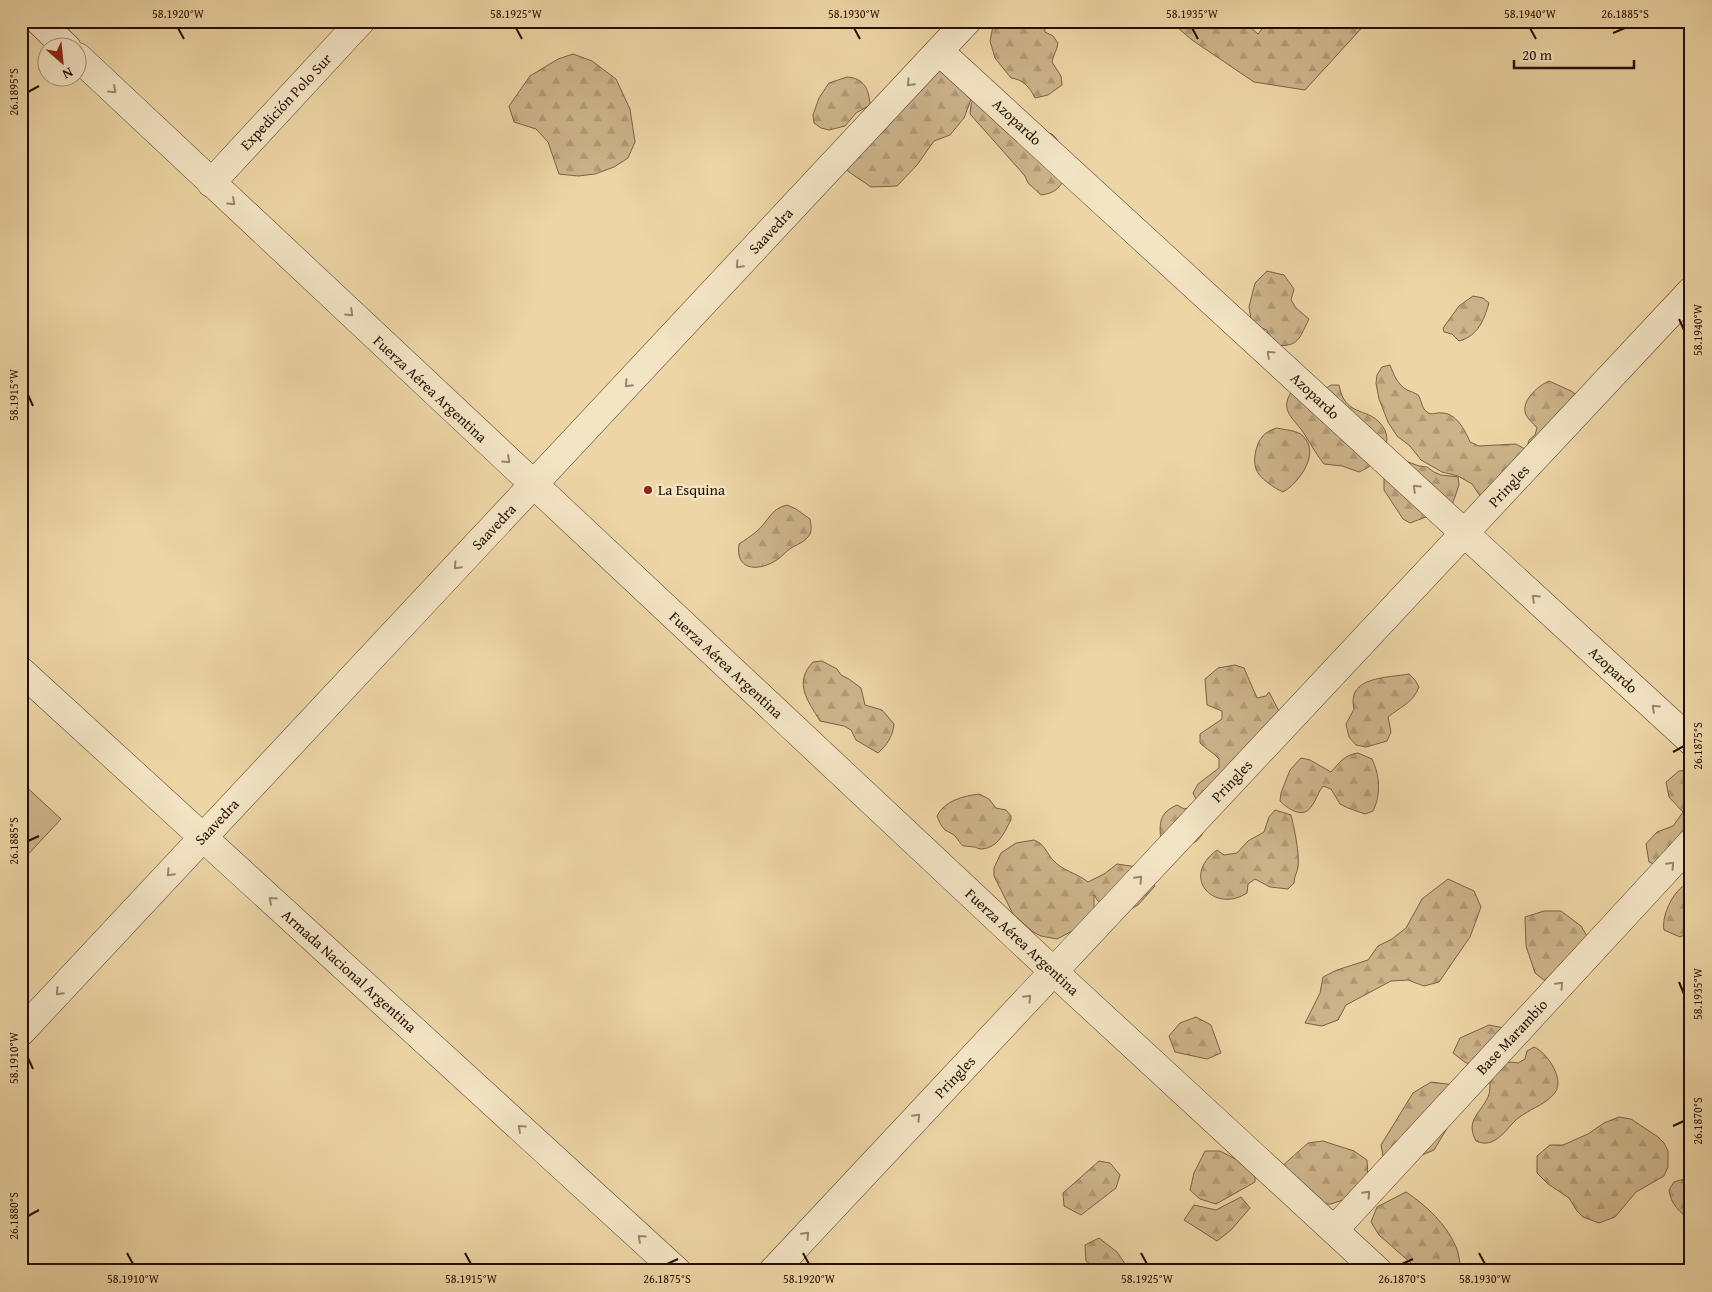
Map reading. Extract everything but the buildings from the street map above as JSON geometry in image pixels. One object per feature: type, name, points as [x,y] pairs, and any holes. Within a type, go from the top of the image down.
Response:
[{"type":"street","points":[[39,21],[57,38]]},
{"type":"street","name":"Expedición Polo Sur","points":[[212,183],[361,21]]},
{"type":"street","name":"Saavedra","points":[[21,1032],[967,21]]},
{"type":"street","name":"Azopardo","points":[[939,51],[1691,741]]},
{"type":"street","name":"Fuerza Aérea Argentina","points":[[88,66],[1053,971],[1378,1271]]},
{"type":"street","name":"Pringles","points":[[773,1271],[1691,292]]},
{"type":"street","name":"Armada Nacional Argentina","points":[[21,671],[677,1271]]},
{"type":"street","name":"Base Marambio","points":[[1334,1230],[1691,843]]},
{"type":"green space","points":[[994,21],[1044,21],[1045,32],[1053,36],[1058,43],[1052,62],[1061,76],[1062,85],[1048,95],[1035,98],[1025,84],[1011,78],[995,58],[990,41]]},
{"type":"green space","points":[[1170,21],[1243,21],[1258,34],[1268,21],[1368,21],[1305,90],[1254,82],[1192,40]]},
{"type":"green space","points":[[573,54],[592,61],[616,79],[630,109],[635,142],[628,158],[614,167],[595,174],[578,176],[559,174],[548,142],[536,129],[514,122],[509,106],[530,76],[558,59]]},
{"type":"green space","points":[[940,67],[972,97],[964,118],[950,135],[934,141],[917,165],[897,186],[871,187],[849,172],[832,156]]},
{"type":"green space","points":[[847,77],[858,80],[865,85],[870,105],[856,113],[845,126],[829,130],[821,128],[814,123],[813,115],[819,98],[829,83]]},
{"type":"green space","points":[[975,94],[1041,131],[1052,134],[1057,139],[1056,146],[1068,175],[1057,189],[1051,193],[1041,195],[1028,183],[1025,176],[970,114]]},
{"type":"green space","points":[[1267,271],[1284,275],[1294,289],[1291,300],[1296,308],[1309,319],[1299,338],[1292,344],[1271,346],[1267,330],[1252,325],[1249,307],[1255,283]]},
{"type":"green space","points":[[1473,296],[1483,298],[1489,303],[1476,331],[1466,339],[1459,341],[1452,334],[1444,332],[1443,328],[1459,306]]},
{"type":"green space","points":[[1390,365],[1398,382],[1407,390],[1418,395],[1425,410],[1431,414],[1442,413],[1452,416],[1463,428],[1470,442],[1479,446],[1516,444],[1539,457],[1482,499],[1472,484],[1458,476],[1442,472],[1421,460],[1410,446],[1397,436],[1388,422],[1379,399],[1376,383],[1377,375],[1382,367]]},
{"type":"green space","points":[[1549,381],[1578,396],[1527,448],[1529,440],[1535,435],[1537,428],[1526,415],[1526,404],[1535,390]]},
{"type":"green space","points":[[1331,385],[1339,385],[1342,395],[1351,407],[1374,418],[1385,430],[1387,438],[1383,452],[1366,469],[1359,472],[1342,466],[1324,464],[1287,409],[1288,398],[1292,391],[1324,390]]},
{"type":"green space","points":[[1277,428],[1294,431],[1303,436],[1308,443],[1310,451],[1306,467],[1301,475],[1283,492],[1263,479],[1255,465],[1255,455],[1260,440],[1266,433]]},
{"type":"green space","points":[[1403,460],[1427,467],[1441,475],[1458,477],[1459,485],[1450,511],[1435,518],[1426,517],[1410,523],[1403,519],[1384,490],[1384,473]]},
{"type":"green space","points":[[787,505],[810,519],[811,530],[808,537],[777,560],[761,567],[744,564],[740,559],[739,544],[756,532],[773,512]]},
{"type":"green space","points":[[822,661],[837,669],[841,675],[861,688],[865,705],[882,710],[894,724],[889,740],[878,753],[856,740],[851,730],[844,726],[820,721],[815,714],[804,692],[804,677],[813,662]]},
{"type":"green space","points":[[1235,665],[1244,668],[1257,698],[1266,696],[1269,692],[1282,717],[1197,801],[1193,793],[1198,784],[1219,768],[1219,759],[1200,743],[1200,734],[1222,719],[1222,711],[1207,705],[1205,679],[1218,668]]},
{"type":"green space","points":[[1409,674],[1419,687],[1410,701],[1388,717],[1391,732],[1387,741],[1366,747],[1356,745],[1349,737],[1346,724],[1354,709],[1353,698],[1356,690],[1362,684],[1380,678]]},
{"type":"green space","points":[[1358,753],[1372,759],[1377,772],[1378,792],[1373,811],[1365,814],[1340,804],[1331,789],[1323,786],[1308,811],[1296,812],[1280,801],[1281,793],[1290,770],[1301,758],[1310,760],[1331,772],[1346,757]]},
{"type":"green space","points":[[1691,770],[1691,871],[1680,872],[1664,869],[1649,862],[1646,844],[1657,832],[1673,826],[1683,812],[1669,797],[1666,782],[1679,771]]},
{"type":"green space","points":[[21,782],[61,819],[21,862]]},
{"type":"green space","points":[[979,794],[989,799],[996,808],[1006,810],[1011,816],[1011,820],[997,843],[981,849],[962,845],[953,834],[945,830],[937,816],[949,803],[967,796]]},
{"type":"green space","points":[[1177,805],[1184,809],[1192,807],[1206,825],[1199,839],[1194,843],[1182,845],[1161,841],[1160,824],[1162,819],[1167,811]]},
{"type":"green space","points":[[1275,810],[1291,815],[1298,856],[1298,867],[1294,883],[1288,889],[1270,887],[1255,879],[1248,884],[1247,893],[1235,898],[1223,899],[1213,896],[1206,890],[1201,881],[1201,871],[1206,861],[1217,850],[1224,855],[1237,853],[1248,841],[1264,832],[1269,817]]},
{"type":"green space","points":[[1034,840],[1042,845],[1056,863],[1088,882],[1104,874],[1117,864],[1144,868],[1155,886],[1138,905],[1116,917],[1094,895],[1094,920],[1088,926],[1072,931],[1057,939],[1041,936],[1033,932],[1013,914],[994,876],[994,868],[1001,853],[1016,843]]},
{"type":"green space","points":[[1448,879],[1474,891],[1481,907],[1470,937],[1439,982],[1424,986],[1408,980],[1391,981],[1346,1005],[1338,1020],[1322,1026],[1305,1023],[1320,993],[1323,977],[1337,970],[1368,960],[1378,946],[1392,939],[1406,928],[1422,899]]},
{"type":"green space","points":[[1691,882],[1691,926],[1687,934],[1680,937],[1664,930],[1665,917],[1670,902],[1675,895],[1680,889]]},
{"type":"green space","points":[[1544,911],[1561,911],[1581,926],[1596,951],[1595,968],[1583,978],[1549,984],[1535,973],[1526,946],[1525,917]]},
{"type":"green space","points":[[1196,1017],[1211,1025],[1221,1053],[1207,1059],[1175,1052],[1169,1036],[1180,1023]]},
{"type":"green space","points":[[1489,1025],[1504,1028],[1483,1064],[1466,1063],[1453,1053],[1460,1038]]},
{"type":"green space","points":[[1534,1047],[1545,1055],[1554,1068],[1558,1083],[1557,1089],[1545,1102],[1517,1119],[1495,1140],[1485,1143],[1476,1141],[1472,1128],[1473,1122],[1489,1094],[1489,1073],[1502,1064],[1509,1062],[1518,1063],[1525,1059],[1527,1051]]},
{"type":"green space","points":[[1431,1082],[1462,1086],[1455,1115],[1434,1150],[1403,1163],[1384,1161],[1381,1145],[1413,1093]]},
{"type":"green space","points":[[1619,1117],[1631,1119],[1664,1143],[1668,1151],[1668,1167],[1664,1176],[1636,1192],[1615,1217],[1599,1223],[1583,1217],[1569,1198],[1548,1184],[1537,1173],[1537,1156],[1550,1145],[1563,1145]]},
{"type":"green space","points":[[1323,1141],[1354,1151],[1367,1160],[1368,1176],[1346,1199],[1331,1204],[1313,1204],[1271,1176],[1308,1143]]},
{"type":"green space","points":[[1205,1151],[1220,1151],[1255,1169],[1255,1182],[1216,1204],[1200,1199],[1190,1190],[1194,1173]]},
{"type":"green space","points":[[1099,1161],[1110,1163],[1120,1175],[1116,1188],[1081,1215],[1064,1206],[1063,1193]]},
{"type":"green space","points":[[1691,1177],[1691,1221],[1674,1204],[1669,1190],[1674,1182]]},
{"type":"green space","points":[[1406,1192],[1428,1209],[1447,1231],[1458,1252],[1461,1267],[1458,1271],[1420,1271],[1379,1235],[1371,1222],[1377,1207]]},
{"type":"green space","points":[[1241,1197],[1250,1208],[1231,1230],[1217,1241],[1184,1220],[1194,1205],[1216,1210]]},
{"type":"green space","points":[[1099,1238],[1117,1252],[1130,1271],[1099,1271],[1086,1261],[1085,1245]]},
{"type":"place","name":"La Esquina","points":[[648,490]]}]
